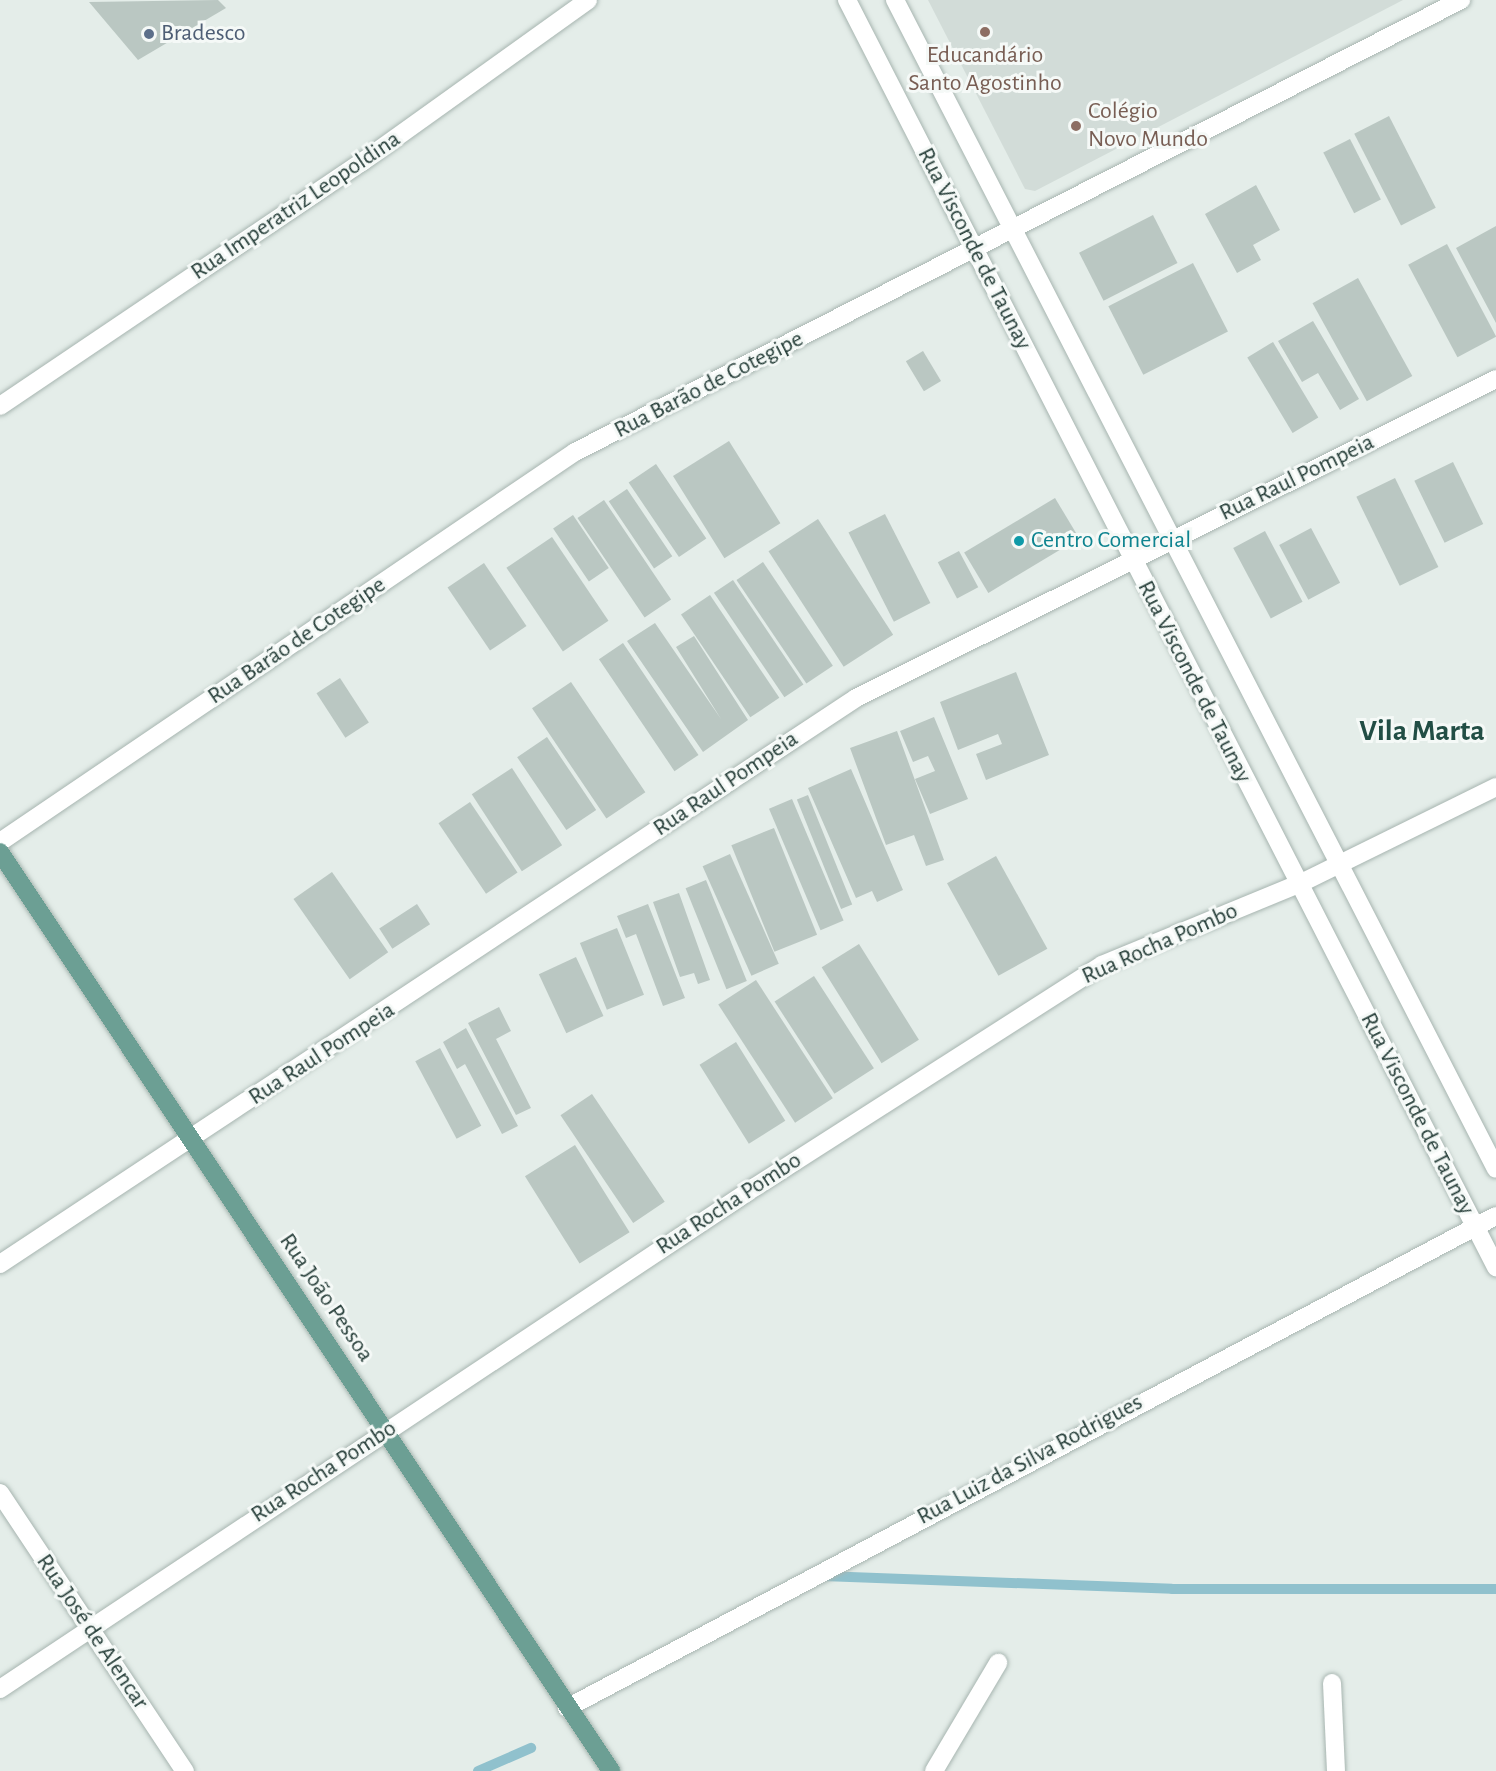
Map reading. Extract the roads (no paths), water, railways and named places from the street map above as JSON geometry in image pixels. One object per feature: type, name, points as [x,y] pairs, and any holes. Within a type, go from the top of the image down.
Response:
[{"type":"main road","name":"Rua João Pessoa","points":[[0,852],[611,1771]]},
{"type":"street","name":"Rua Imperatriz Leopoldina","points":[[0,406],[362,162],[588,0]]},
{"type":"street","name":"Rua Visconde de Taunay","points":[[847,0],[1131,560],[1496,1267]]},
{"type":"street","name":"Rua Visconde de Taunay","points":[[895,0],[1496,1169]]},
{"type":"street","name":"Rua Barão de Cotegipe","points":[[0,842],[575,452],[976,251],[1461,0]]},
{"type":"street","name":"Rua Raul Pompeia","points":[[0,1264],[191,1140],[856,698],[1496,379]]},
{"type":"street","name":"Rua Rocha Pombo","points":[[0,1689],[87,1626],[1102,965],[1299,884],[1496,787]]},
{"type":"street","name":"Rua Luiz da Silva Rodrigues","points":[[567,1708],[1496,1216]]},
{"type":"street","name":"Rua José de Alencar","points":[[0,1492],[185,1771]]},
{"type":"street","points":[[934,1771],[998,1663]]},
{"type":"street","points":[[1332,1683],[1336,1771]]},
{"type":"waterway","points":[[823,1576],[1172,1589],[1496,1589]]},
{"type":"waterway","points":[[478,1771],[531,1748]]},
{"type":"place","name":"Educandário Santo Agostinho","points":[[985,32]]},
{"type":"place","name":"Bradesco","points":[[149,34]]},
{"type":"place","name":"Colégio Novo Mundo","points":[[1076,126]]},
{"type":"place","name":"Centro Comercial","points":[[1019,541]]},
{"type":"district","name":"Vila Marta","points":[[1422,731]]}]
